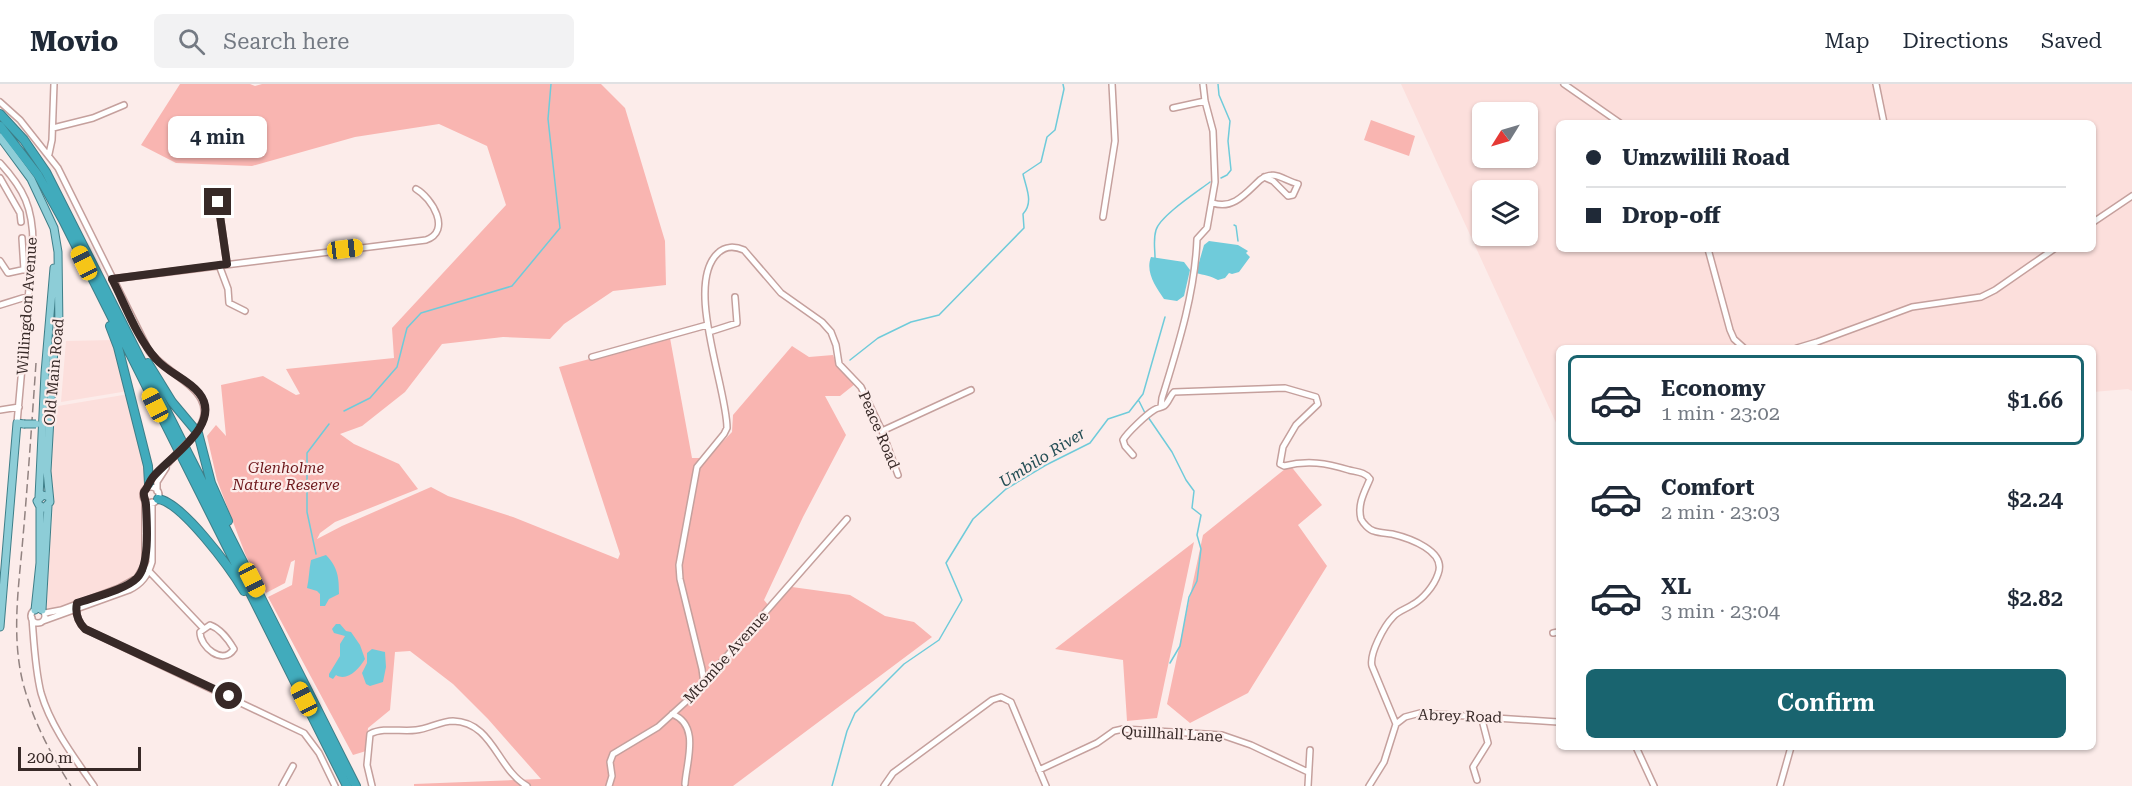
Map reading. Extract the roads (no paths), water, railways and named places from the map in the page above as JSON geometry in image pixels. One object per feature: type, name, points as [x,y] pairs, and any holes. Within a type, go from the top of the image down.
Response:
[{"type":"highway","points":[[0,114],[24,140],[46,172],[356,786]]},
{"type":"highway","points":[[0,126],[38,175],[63,220],[347,786]]},
{"type":"highway","points":[[105,306],[130,392],[148,466],[149,486]]},
{"type":"highway","points":[[127,330],[172,402],[197,431],[211,483],[243,562]]},
{"type":"highway","points":[[153,498],[169,503],[216,550],[230,568],[272,636]]},
{"type":"main road","name":"Old Main Road","points":[[0,137],[23,166],[39,193],[54,228],[57,248],[60,310],[52,368],[47,471],[49,497]]},
{"type":"main road","name":"Old Main Road","points":[[39,497],[48,326],[57,248]]},
{"type":"main road","points":[[50,314],[60,310]]},
{"type":"main road","points":[[48,326],[54,322],[59,325]]},
{"type":"main road","points":[[0,627],[19,425],[36,424],[43,418]]},
{"type":"main road","points":[[36,424],[42,432]]},
{"type":"main road","points":[[43,495],[49,497],[50,502],[44,506],[38,503],[39,497],[43,495]]},
{"type":"main road","points":[[41,611],[44,506]]},
{"type":"street","points":[[49,154],[53,128],[54,84]]},
{"type":"street","points":[[1103,217],[1115,141],[1112,84]]},
{"type":"street","points":[[1161,407],[1184,329],[1197,260],[1197,239],[1207,227],[1213,203],[1215,146],[1203,84]]},
{"type":"street","points":[[1564,84],[1616,120]]},
{"type":"street","points":[[1876,84],[1883,120]]},
{"type":"street","points":[[1173,108],[1205,101]]},
{"type":"street","points":[[0,102],[15,115],[49,154],[60,171],[149,351],[165,368],[200,396],[205,412],[197,431],[168,464],[153,477],[144,492],[153,498]]},
{"type":"street","points":[[53,128],[93,118],[124,105]]},
{"type":"street","name":"Willingdon Avenue","points":[[0,163],[21,189],[28,204],[33,236],[19,425]]},
{"type":"street","points":[[1213,203],[1227,205],[1237,200],[1264,177],[1272,174],[1298,184],[1296,191],[1293,195],[1288,196],[1273,181],[1264,177]]},
{"type":"street","points":[[0,178],[20,213],[21,222]]},
{"type":"street","points":[[112,279],[430,238],[436,231],[438,215],[429,198],[416,189]]},
{"type":"street","points":[[2096,220],[2132,196]]},
{"type":"street","points":[[218,202],[227,264]]},
{"type":"street","points":[[22,238],[24,270]]},
{"type":"street","name":"Peace Road","points":[[704,684],[679,569],[688,505],[697,467],[727,428],[707,325],[706,276],[716,255],[725,249],[737,247],[744,249],[781,292],[831,332],[839,364],[860,383],[882,431],[898,476]]},
{"type":"street","points":[[1709,252],[1730,330],[1734,339],[1741,345]]},
{"type":"street","points":[[1807,345],[1912,307],[1981,297],[1995,290],[2050,252]]},
{"type":"street","points":[[0,261],[7,273],[31,268]]},
{"type":"street","points":[[219,265],[228,289],[229,303],[245,311]]},
{"type":"street","points":[[0,306],[29,296]]},
{"type":"street","points":[[709,332],[737,323],[735,297]]},
{"type":"street","points":[[592,357],[707,325]]},
{"type":"street","points":[[1133,454],[1125,446],[1123,440],[1142,418],[1166,405],[1172,393],[1187,390],[1285,388],[1316,397],[1318,404],[1296,425],[1283,447],[1280,462],[1284,466],[1302,462],[1326,463],[1368,476],[1370,482],[1362,496],[1361,519],[1373,531],[1401,536],[1417,543],[1435,555],[1440,567],[1436,579],[1425,595],[1392,617],[1371,656],[1372,666],[1396,724]]},
{"type":"street","points":[[882,431],[971,390]]},
{"type":"street","points":[[0,410],[19,407]]},
{"type":"street","points":[[32,618],[34,622],[41,622],[76,610],[135,587],[144,579],[153,549],[153,498],[157,482],[168,464]]},
{"type":"street","points":[[149,486],[153,498]]},
{"type":"street","name":"Mtombe Avenue","points":[[609,786],[612,776],[610,762],[613,754],[649,734],[704,684],[847,519]]},
{"type":"street","points":[[94,786],[61,736],[47,708],[38,676],[32,614],[77,603],[131,582],[147,569]]},
{"type":"street","points":[[147,569],[204,629]]},
{"type":"street","points":[[77,603],[79,622],[85,629],[304,733],[319,753],[335,786]]},
{"type":"street","points":[[35,641],[41,622],[41,611]]},
{"type":"street","points":[[210,625],[217,628],[234,649],[232,652],[225,656],[210,650],[200,635],[204,629],[210,625]]},
{"type":"street","points":[[884,786],[893,773],[999,697],[1011,702],[1046,786]]},
{"type":"street","points":[[678,786],[686,785],[691,751],[682,721],[684,703]]},
{"type":"street","name":"Abrey Road","points":[[1369,786],[1384,762],[1396,724],[1416,713],[1556,722]]},
{"type":"street","points":[[672,714],[682,721]]},
{"type":"street","points":[[1477,780],[1473,767],[1488,743],[1481,716]]},
{"type":"street","points":[[372,786],[367,762],[368,737],[373,732],[416,730],[454,721],[479,729],[517,779],[527,786]]},
{"type":"street","name":"Quillhall Lane","points":[[1039,770],[1097,743],[1114,731],[1123,729],[1224,735],[1308,772]]},
{"type":"street","points":[[1308,786],[1310,750]]},
{"type":"street","points":[[1637,750],[1653,786]]},
{"type":"street","points":[[1780,786],[1790,750]]},
{"type":"street","points":[[282,786],[293,766]]},
{"type":"water","points":[[1209,241],[1238,245],[1248,251],[1246,253],[1250,257],[1239,272],[1229,273],[1225,278],[1218,280],[1196,273],[1204,245]]},
{"type":"water","points":[[1151,257],[1184,262],[1190,270],[1184,296],[1177,301],[1164,299],[1152,279],[1149,268]]},
{"type":"water","points":[[326,555],[337,573],[339,594],[329,599],[325,606],[320,606],[320,594],[307,588],[311,560]]},
{"type":"water","points":[[336,624],[340,624],[346,631],[351,632],[360,645],[365,659],[348,676],[336,675],[333,679],[329,677],[329,674],[340,656],[340,644],[345,636],[334,633],[332,629]]},
{"type":"water","points":[[372,649],[385,652],[386,667],[383,682],[370,686],[366,684],[362,673],[367,663],[367,653]]},
{"type":"waterway","points":[[344,411],[370,398],[397,367],[407,328],[421,313],[512,286],[560,228],[548,119],[551,84]]},
{"type":"waterway","points":[[850,360],[878,338],[911,322],[939,315],[1024,228],[1023,214],[1029,200],[1023,174],[1041,162],[1047,137],[1055,130],[1064,89],[1063,84]]},
{"type":"waterway","name":"Umbilo River","points":[[1218,84],[1219,95],[1230,121],[1228,141],[1231,170],[1221,178]]},
{"type":"waterway","name":"Umbilo River","points":[[1155,258],[1155,237],[1159,224],[1171,211],[1210,182]]},
{"type":"waterway","name":"Umbilo River","points":[[1234,225],[1238,241]]},
{"type":"waterway","name":"Umbilo River","points":[[832,786],[847,731],[855,713],[904,664],[939,640],[962,600],[946,563],[973,519],[1006,489],[1046,465],[1090,443],[1108,419],[1129,412],[1143,394],[1165,317]]},
{"type":"waterway","points":[[1139,401],[1145,413]]},
{"type":"waterway","points":[[1148,417],[1172,452],[1194,491],[1192,508],[1201,515],[1197,535],[1201,549],[1197,581],[1189,597],[1180,646],[1170,663]]},
{"type":"waterway","points":[[316,554],[307,512],[307,453],[329,424]]},
{"type":"railway","points":[[36,363],[18,592],[17,647],[23,683],[37,724],[71,786]]},
{"type":"park label","name":"Glenholme Nature Reserve","points":[[286,476]]}]
